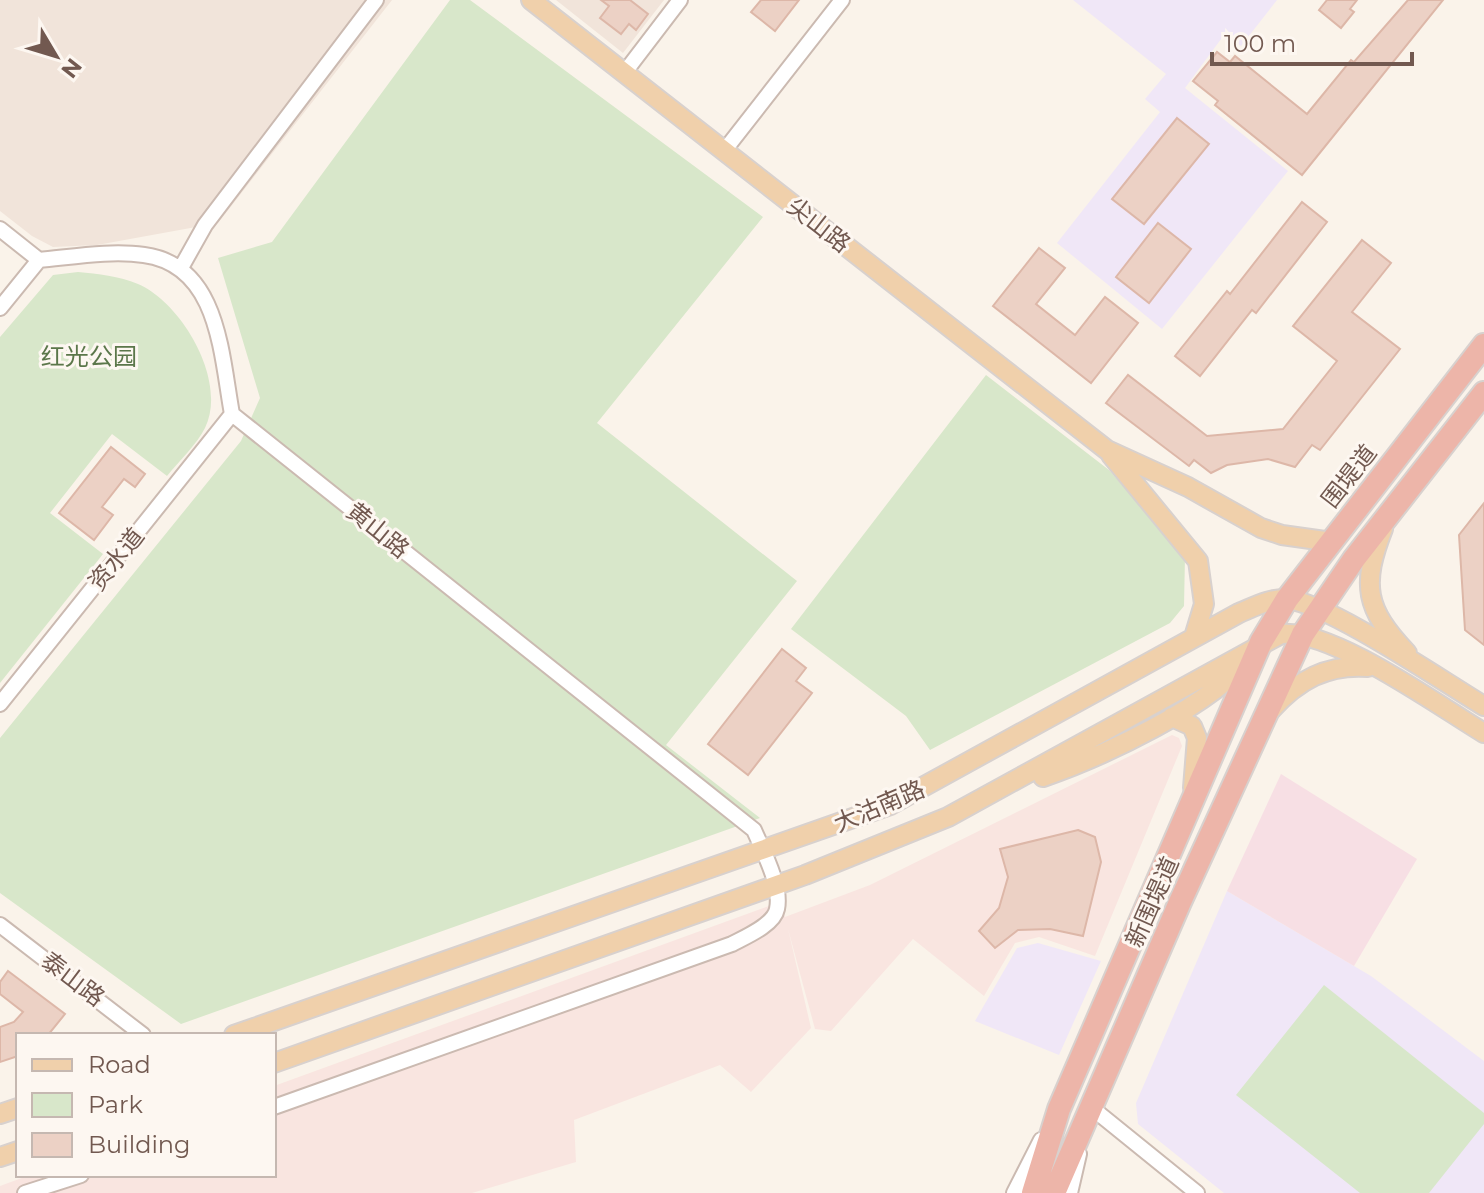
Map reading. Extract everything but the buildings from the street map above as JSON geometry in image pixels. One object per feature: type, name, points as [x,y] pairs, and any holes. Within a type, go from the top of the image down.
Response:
[{"type":"highway","name":"围堤道","points":[[1261,642],[1287,599],[1484,345]]},
{"type":"highway","points":[[1303,634],[1389,514],[1484,393]]},
{"type":"highway","name":"新围堤道","points":[[1054,1193],[1303,634]]},
{"type":"highway","name":"新围堤道","points":[[1033,1193],[1059,1109],[1261,642]]},
{"type":"main road","name":"尖山路","points":[[531,0],[1107,450],[1198,561],[1204,604],[1194,637]]},
{"type":"main road","name":"尖山路","points":[[1107,450],[1188,487],[1261,528],[1282,535],[1332,542]]},
{"type":"main road","points":[[1389,514],[1369,571],[1369,594],[1388,633],[1422,669]]},
{"type":"main road","points":[[1287,599],[1318,610],[1484,706]]},
{"type":"main road","name":"大沽南路","points":[[240,1033],[763,851],[922,790],[1194,637],[1259,604],[1287,599]]},
{"type":"main road","name":"大沽南路","points":[[276,1062],[882,845],[1003,790],[1261,642],[1281,634],[1303,634]]},
{"type":"main road","points":[[1303,634],[1378,668],[1484,733]]},
{"type":"main road","points":[[1003,790],[1092,760],[1172,717],[1221,687],[1238,672],[1261,642]]},
{"type":"main road","points":[[1262,721],[1284,695],[1309,677],[1344,666],[1378,668]]},
{"type":"main road","points":[[1172,717],[1192,726],[1197,738],[1192,799]]},
{"type":"street","points":[[182,266],[205,225],[376,0]]},
{"type":"street","points":[[625,72],[680,0]]},
{"type":"street","points":[[724,151],[842,0]]},
{"type":"street","points":[[0,229],[39,260],[144,255],[182,266],[202,293],[216,325],[232,414]]},
{"type":"street","points":[[0,308],[39,260]]},
{"type":"street","name":"资水道","points":[[0,704],[232,414]]},
{"type":"street","name":"黄山路","points":[[232,414],[754,830],[774,886]]},
{"type":"street","points":[[276,1106],[732,944],[772,919],[777,909],[774,886]]},
{"type":"street","name":"泰山路","points":[[0,925],[140,1033]]},
{"type":"street","points":[[1014,1193],[1059,1109]]},
{"type":"street","points":[[1070,1193],[1090,1114],[1197,1193]]},
{"type":"street","points":[[25,1193],[75,1177]]},
{"type":"shaded area","points":[[0,0],[392,0],[218,223],[97,245],[53,247],[32,236],[0,211]]},
{"type":"shaded area","points":[[556,0],[664,0],[623,53]]},
{"type":"shaded area","points":[[1073,0],[1277,0],[1241,46],[1224,35],[1185,88],[1288,171],[1162,329],[1057,243],[1160,112],[1145,99],[1166,74]]},
{"type":"shaded area","points":[[1172,735],[1179,738],[1182,746],[1095,956],[1039,937],[1015,943],[984,996],[913,939],[831,1031],[815,1029],[788,929],[811,1028],[751,1092],[720,1065],[574,1120],[576,1162],[472,1193],[0,1193],[0,1186],[25,1177],[276,1177],[276,1085],[780,902],[785,917],[870,885]]},
{"type":"shaded area","points":[[1281,774],[1417,859],[1354,966],[1227,891]]},
{"type":"shaded area","points":[[1227,891],[1371,976],[1484,1061],[1484,1193],[1224,1193],[1138,1124],[1136,1103]]},
{"type":"shaded area","points":[[1038,943],[1101,961],[1059,1055],[975,1021],[1017,948]]},
{"type":"green space","points":[[450,0],[470,0],[763,217],[597,423],[797,581],[666,745],[760,818],[181,1024],[0,893],[0,738],[241,441],[260,398],[218,258],[272,242]]},
{"type":"green space","name":"红光公园","points":[[78,272],[116,277],[138,284],[170,308],[185,326],[206,367],[211,409],[202,434],[167,476],[112,434],[50,513],[103,554],[0,683],[0,337],[53,275]]},
{"type":"green space","points":[[986,375],[1109,470],[1185,556],[1184,606],[1170,623],[930,750],[906,716],[791,629]]},
{"type":"green space","points":[[1324,985],[1484,1113],[1484,1124],[1429,1193],[1360,1193],[1236,1095]]}]
